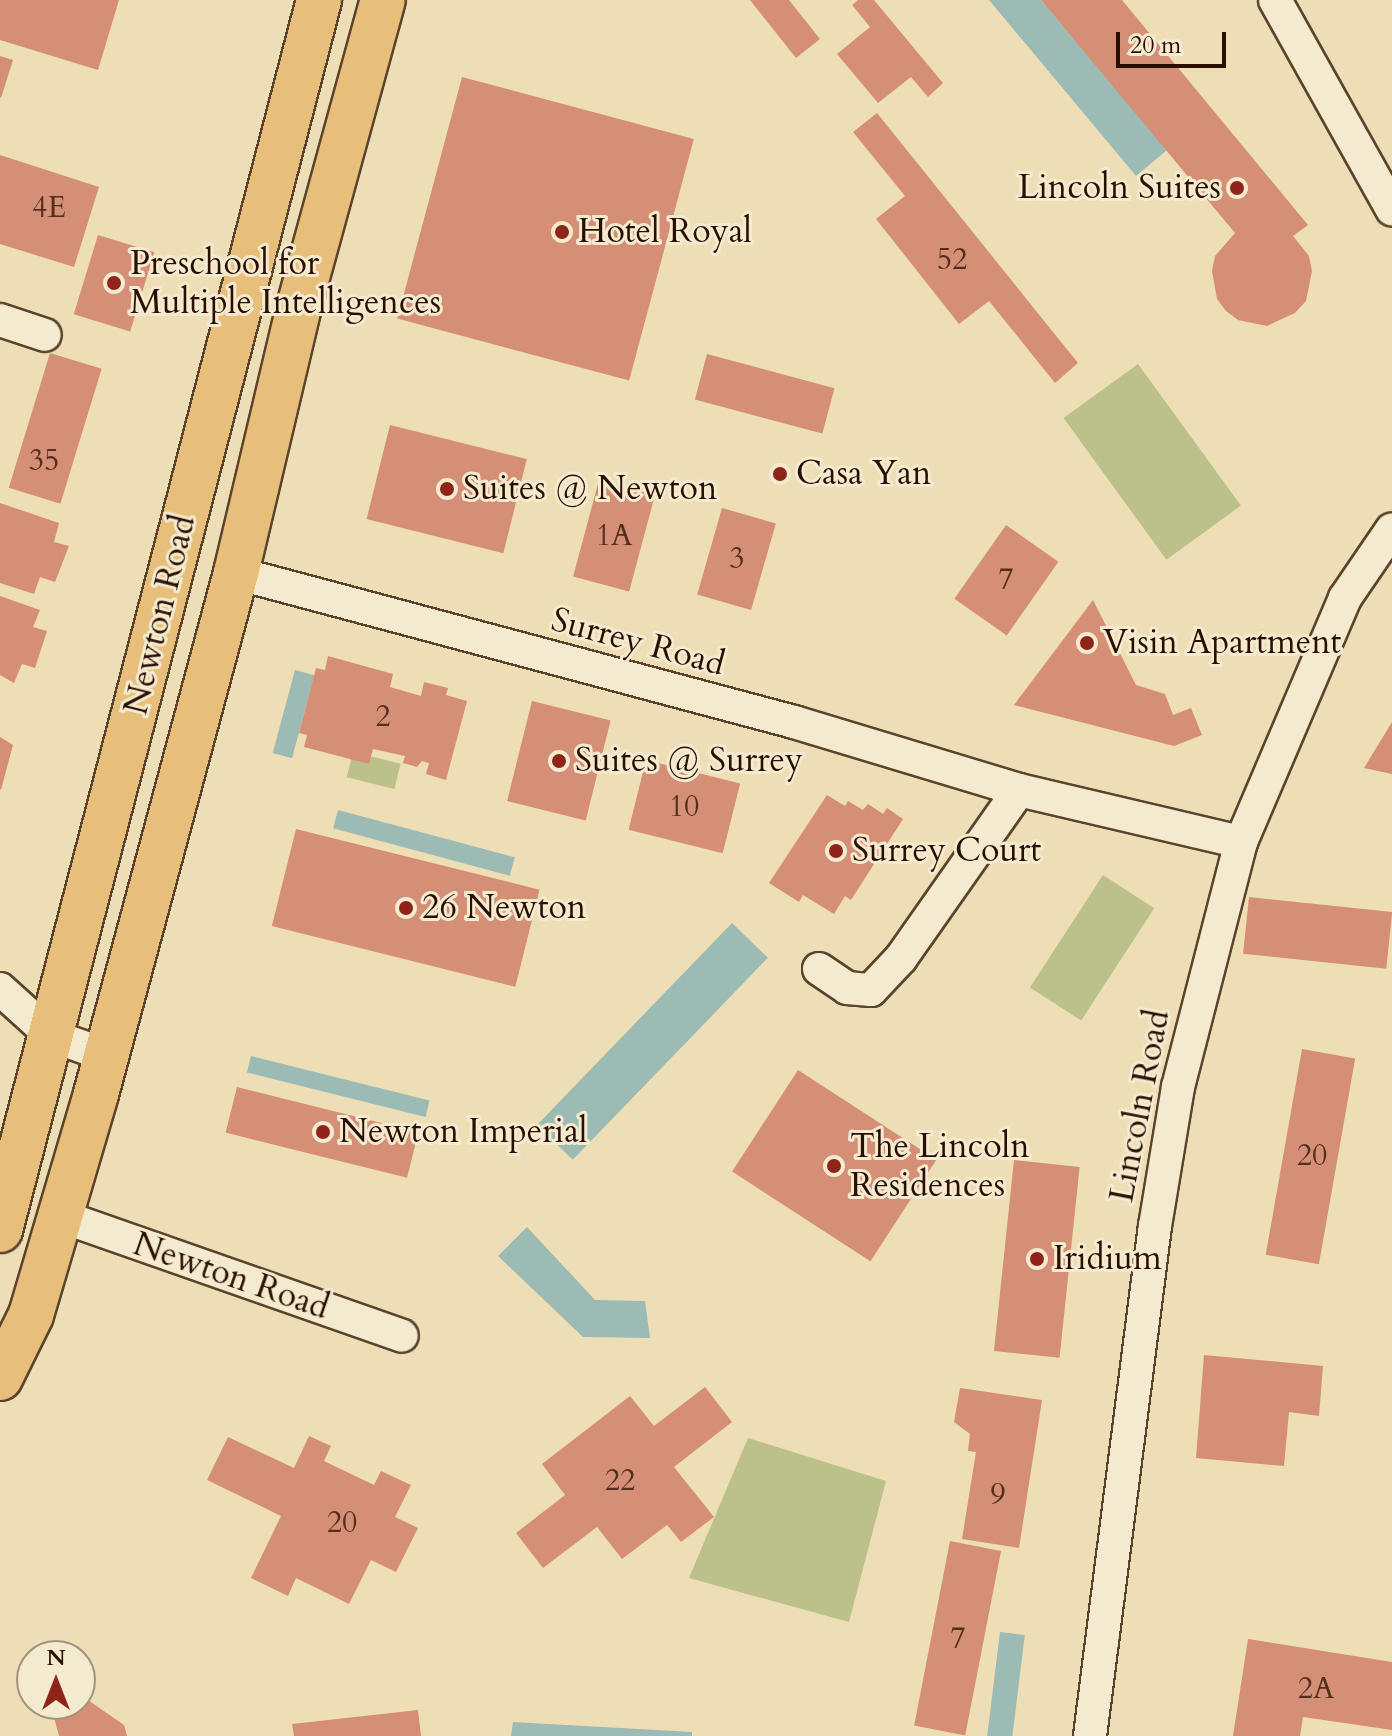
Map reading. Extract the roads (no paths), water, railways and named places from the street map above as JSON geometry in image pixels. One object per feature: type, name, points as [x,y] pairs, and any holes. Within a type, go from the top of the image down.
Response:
[{"type":"main road","name":"Newton Road","points":[[0,1230],[319,0]]},
{"type":"main road","name":"Newton Road","points":[[0,1378],[31,1315],[106,1055],[236,573],[298,310],[383,0]]},
{"type":"main road","points":[[99,857],[103,879],[112,889],[131,894],[143,889],[156,875]]},
{"type":"street","points":[[1275,0],[1392,209]]},
{"type":"street","points":[[0,320],[45,335]]},
{"type":"street","name":"Lincoln Road","points":[[1090,1736],[1155,1226],[1178,1087],[1241,842],[1345,598],[1392,529]]},
{"type":"street","name":"Surrey Road","points":[[236,573],[794,722],[1019,790],[1241,842]]},
{"type":"street","points":[[819,969],[847,988],[871,990],[901,958],[1019,790]]},
{"type":"street","points":[[0,989],[52,1036],[106,1055]]},
{"type":"street","name":"Newton Road","points":[[60,1216],[402,1336]]},
{"type":"water","points":[[989,0],[1041,0],[1167,150],[1136,176]]},
{"type":"water","points":[[295,670],[314,675],[292,758],[273,753]]},
{"type":"water","points":[[338,810],[515,857],[510,876],[333,828]]},
{"type":"water","points":[[732,923],[768,958],[573,1160],[537,1125]]},
{"type":"water","points":[[251,1056],[430,1101],[425,1117],[247,1072]]},
{"type":"water","points":[[527,1227],[595,1300],[645,1301],[650,1338],[583,1337],[498,1256]]},
{"type":"water","points":[[1000,1632],[1025,1635],[1012,1736],[987,1736]]},
{"type":"water","points":[[513,1722],[692,1732],[692,1736],[511,1736]]},
{"type":"place","name":"Lincoln Suites","points":[[1237,188]]},
{"type":"place","name":"Hotel Royal","points":[[562,232]]},
{"type":"place","name":"Preschool for Multiple Intelligences","points":[[114,283]]},
{"type":"place","name":"Casa Yan","points":[[780,474]]},
{"type":"place","name":"Suites @ Newton","points":[[447,489]]},
{"type":"place","name":"Visin Apartment","points":[[1087,643]]},
{"type":"place","name":"Suites @ Surrey","points":[[559,761]]},
{"type":"place","name":"Surrey Court","points":[[836,851]]},
{"type":"place","name":"26 Newton","points":[[406,908]]},
{"type":"place","name":"Newton Imperial","points":[[323,1132]]},
{"type":"place","name":"The Lincoln Residences","points":[[834,1166]]},
{"type":"place","name":"Iridium","points":[[1037,1259]]}]
